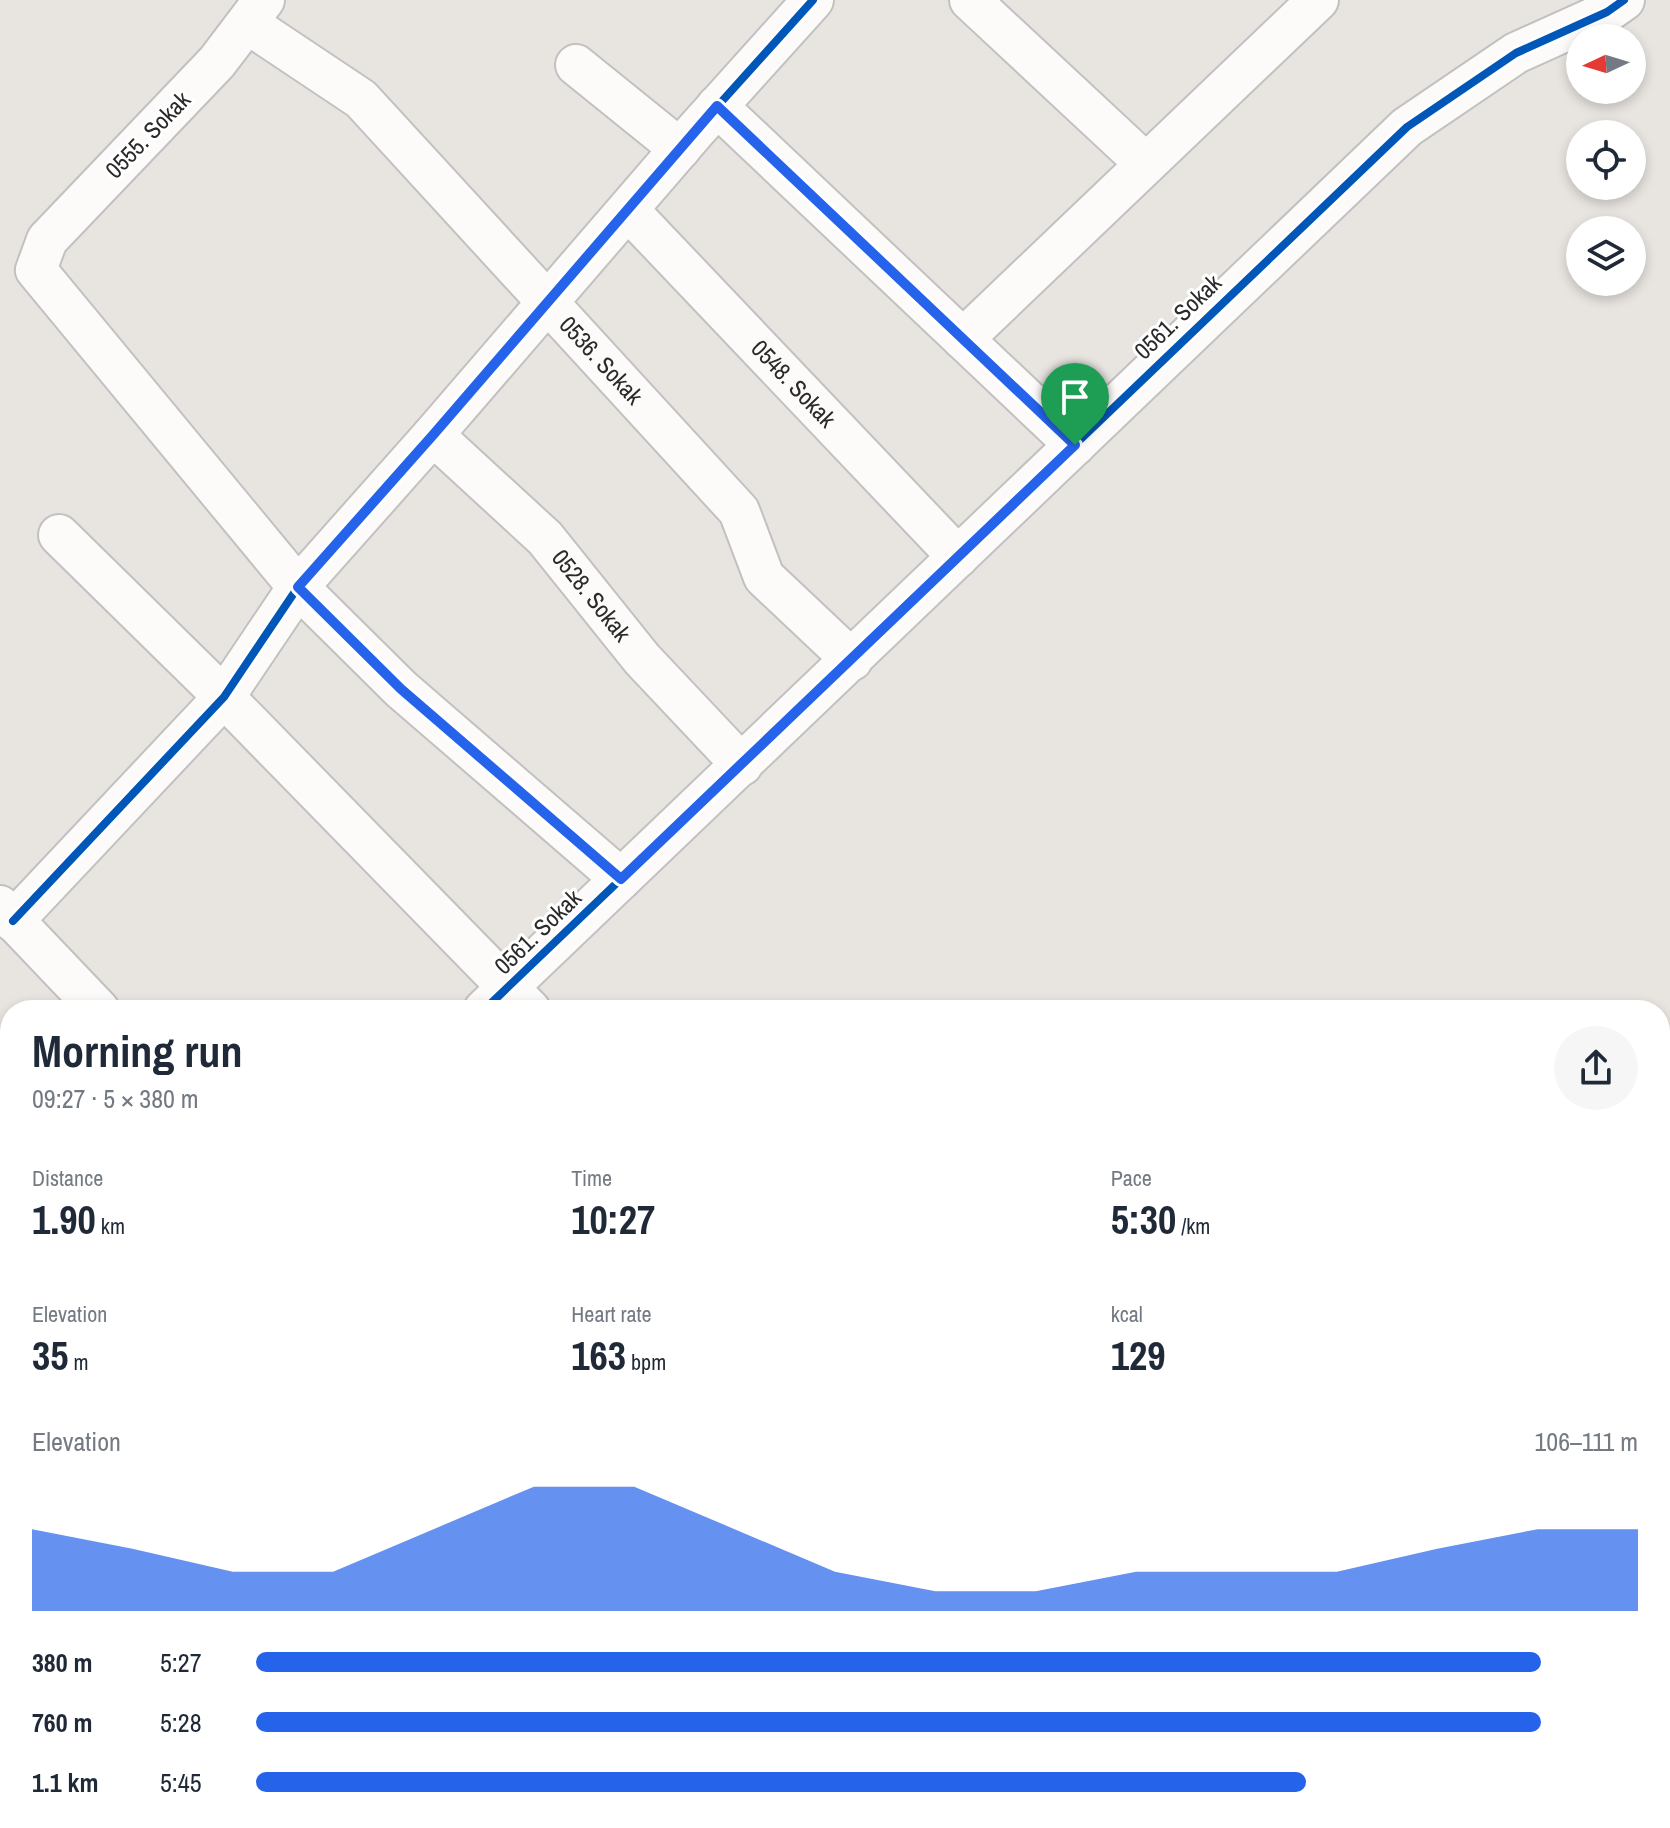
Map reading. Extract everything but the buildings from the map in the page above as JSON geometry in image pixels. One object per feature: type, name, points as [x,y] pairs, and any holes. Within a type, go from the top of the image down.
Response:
[{"type":"street","points":[[86,1000],[7,914],[224,697],[298,587],[813,0]]},
{"type":"street","points":[[970,0],[1146,164]]},
{"type":"street","points":[[963,339],[1318,0]]},
{"type":"street","name":"0561. Sokak","points":[[510,1000],[621,879],[1407,127],[1516,53],[1607,12],[1624,0]]},
{"type":"street","name":"0555. Sokak","points":[[255,11],[217,62],[47,240],[36,270],[298,587]]},
{"type":"street","name":"0536. Sokak","points":[[255,11],[361,99],[739,511],[764,577],[852,660]]},
{"type":"street","points":[[576,65],[680,149]]},
{"type":"street","points":[[717,106],[1075,445]]},
{"type":"street","name":"0548. Sokak","points":[[628,210],[958,557]]},
{"type":"street","name":"0528. Sokak","points":[[433,435],[545,538],[642,659],[742,765]]},
{"type":"street","points":[[59,535],[224,697],[504,1000]]},
{"type":"street","points":[[298,587],[401,689],[621,879]]},
{"type":"cycle path","points":[[13,921],[224,697],[298,587],[813,0]]},
{"type":"cycle path","points":[[494,1000],[1407,127],[1516,53],[1607,12],[1624,0]]},
{"type":"route","points":[[717,106],[1075,445],[621,879],[401,689],[298,587],[717,106]]}]
